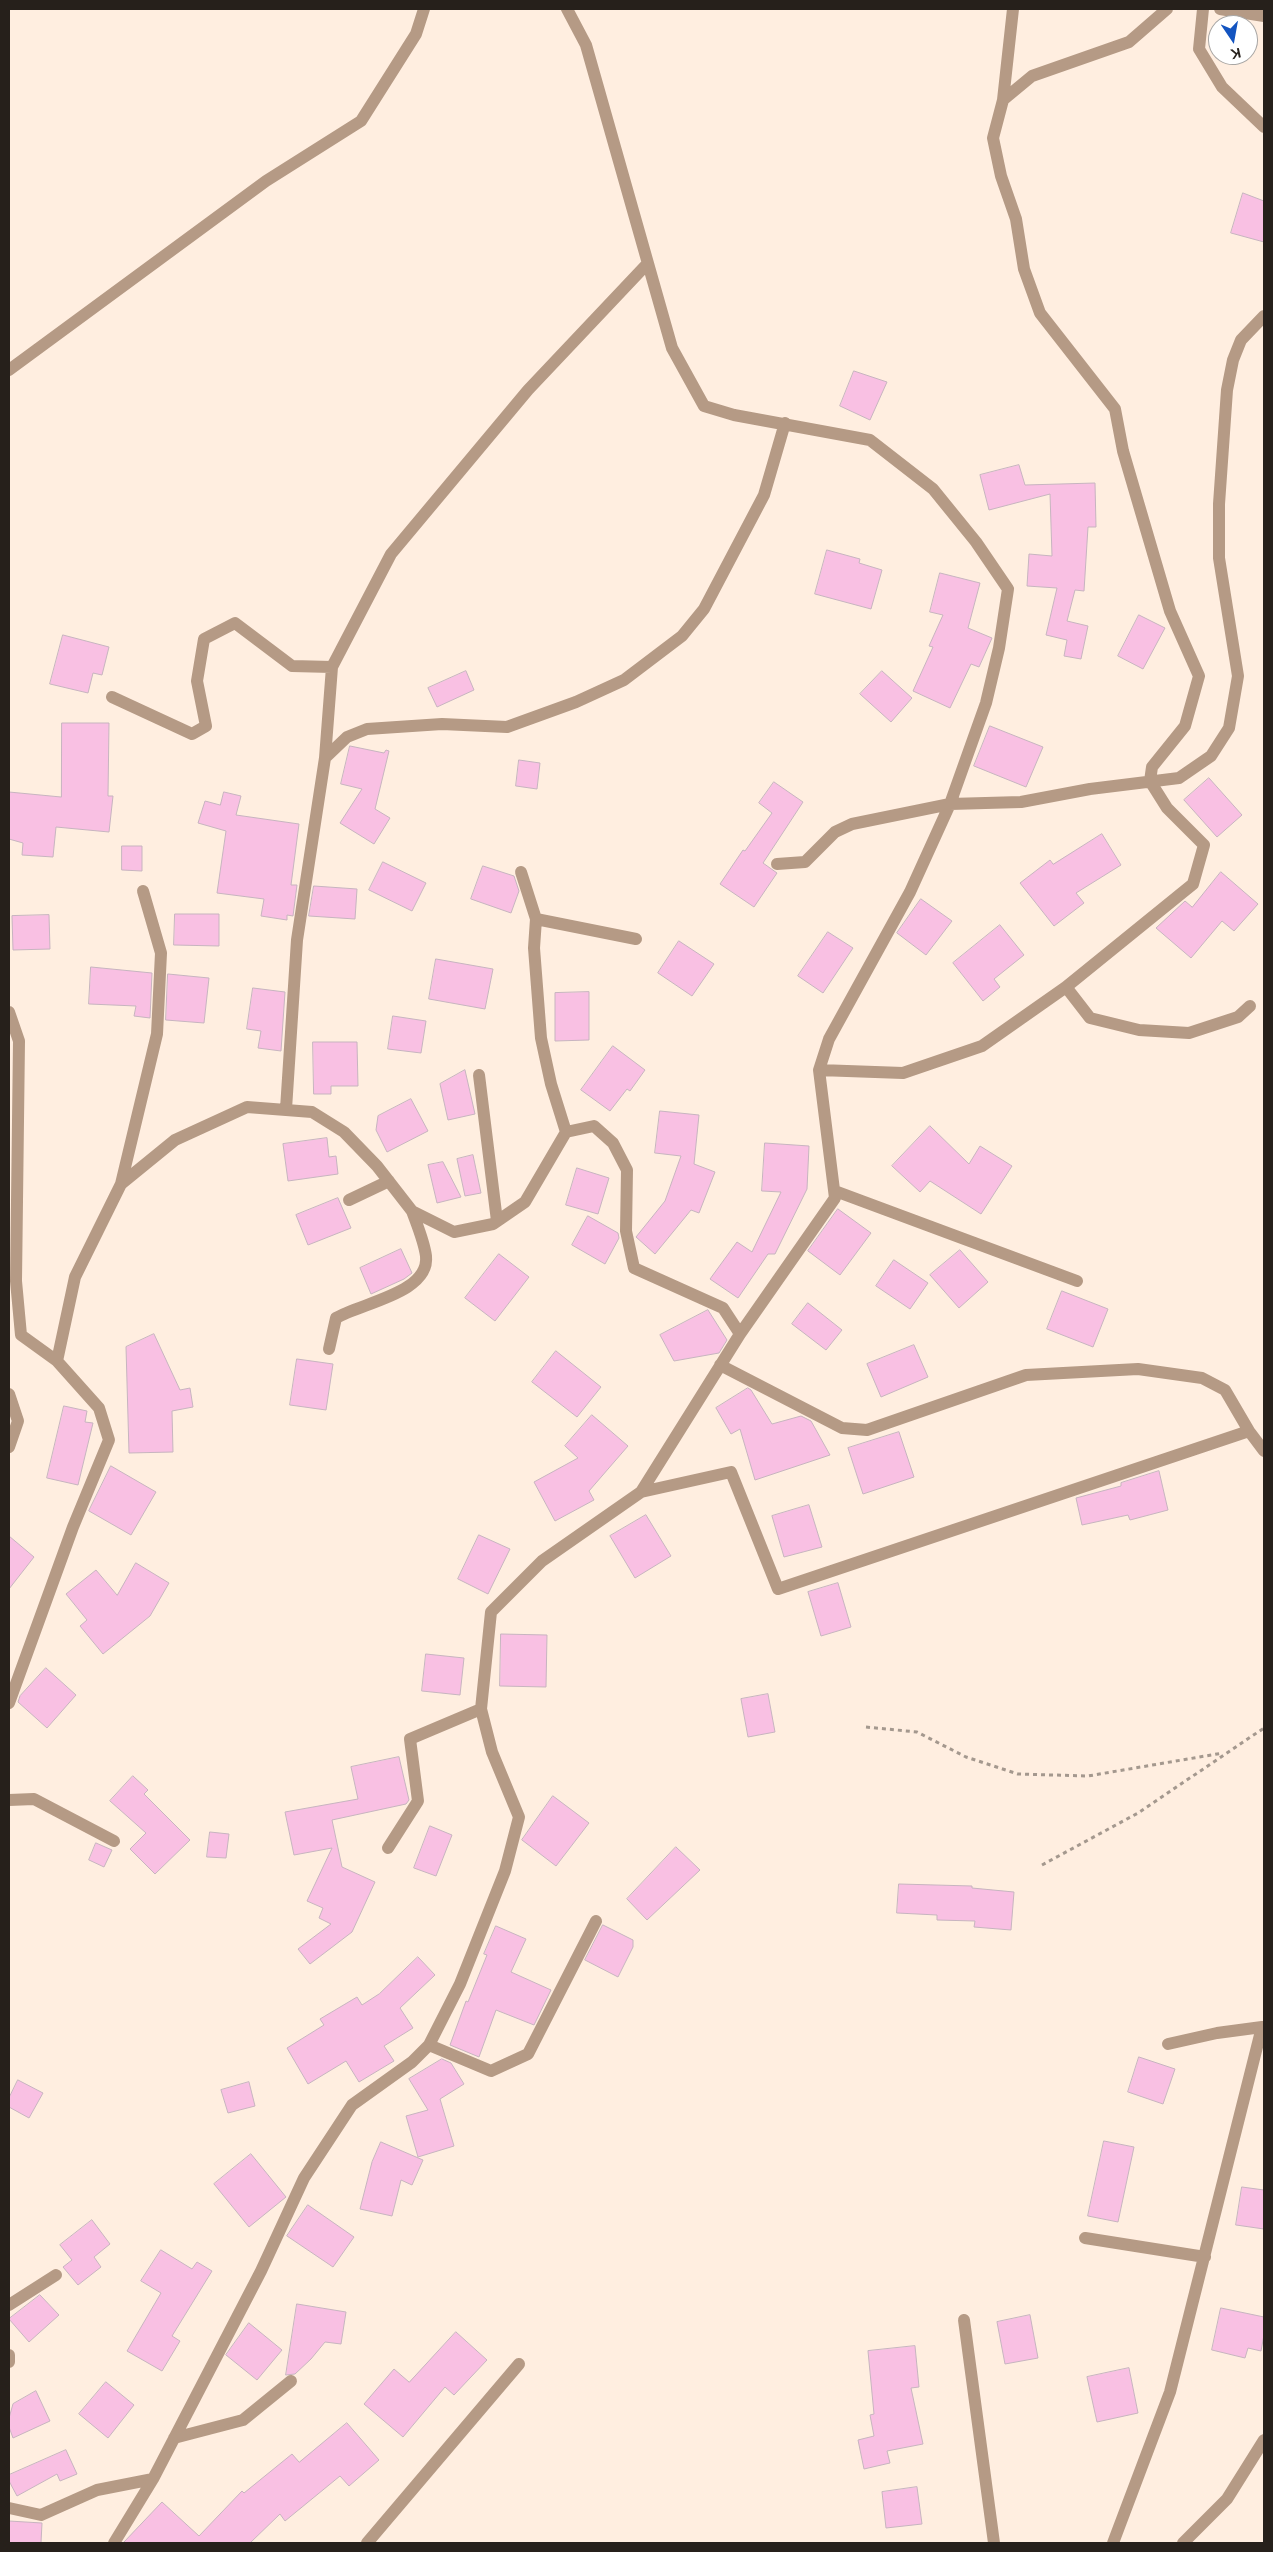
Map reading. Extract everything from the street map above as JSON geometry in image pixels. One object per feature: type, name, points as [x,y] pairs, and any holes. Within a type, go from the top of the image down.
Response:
[{"type":"street","points":[[9,370],[266,181],[361,121],[416,34],[424,9]]},
{"type":"street","points":[[567,9],[586,45],[672,348],[704,406],[734,415],[870,440],[933,489],[976,542],[1008,589],[999,648],[986,703],[950,804],[910,892],[829,1039],[819,1070],[836,1198],[740,1334],[641,1492]]},
{"type":"street","points":[[819,1070],[903,1073],[982,1046],[1066,987],[1193,884],[1204,845],[1168,808],[1150,781],[1152,767],[1185,726],[1199,676],[1170,611],[1122,451],[1115,409],[1040,313],[1024,269],[1016,219],[1001,176],[993,138],[1003,100],[1013,9]]},
{"type":"street","points":[[1003,100],[1032,76],[1129,42],[1167,9]]},
{"type":"street","points":[[1203,9],[1200,50],[1222,87],[1264,127]]},
{"type":"street","points":[[1220,9],[1264,16]]},
{"type":"street","points":[[286,1109],[296,940],[325,758],[332,667],[390,554],[528,390],[648,263]]},
{"type":"street","points":[[777,864],[805,862],[835,832],[852,824],[950,804],[1021,802],[1179,778],[1211,756],[1229,728],[1238,676],[1219,558],[1219,504],[1227,390],[1232,360],[1241,340],[1264,316]]},
{"type":"street","points":[[325,758],[347,737],[367,729],[442,724],[507,726],[576,702],[624,680],[682,636],[704,609],[764,494],[785,423]]},
{"type":"street","points":[[112,697],[192,734],[206,726],[197,681],[204,639],[235,623],[292,666],[332,667]]},
{"type":"street","points":[[521,872],[536,920],[534,948],[541,1038],[551,1084],[566,1132]]},
{"type":"street","points":[[57,1361],[75,1277],[121,1184],[156,1034],[161,953],[143,891]]},
{"type":"street","points":[[536,920],[636,939]]},
{"type":"street","points":[[1066,987],[1090,1018],[1139,1030],[1188,1033],[1238,1017],[1250,1006]]},
{"type":"street","points":[[9,1012],[19,1041],[16,1281],[21,1335],[57,1361],[99,1408],[109,1440],[73,1527],[9,1703]]},
{"type":"street","points":[[479,1075],[497,1221]]},
{"type":"street","points":[[121,1184],[175,1140],[248,1108],[312,1112],[344,1132],[389,1181],[412,1211],[426,1256],[425,1270],[417,1282],[406,1289],[349,1310],[336,1318],[329,1349]]},
{"type":"street","points":[[412,1211],[454,1232],[497,1221],[525,1202],[566,1132],[594,1126],[613,1143],[627,1170],[626,1231],[634,1268],[723,1308],[740,1334]]},
{"type":"street","points":[[349,1200],[389,1181]]},
{"type":"street","points":[[835,1192],[1077,1281]]},
{"type":"street","points":[[720,1365],[842,1428],[866,1430],[1026,1376],[1138,1369],[1202,1378],[1225,1390],[1248,1431],[1264,1451]]},
{"type":"street","points":[[9,1394],[18,1421],[9,1447]]},
{"type":"street","points":[[114,2543],[153,2479],[261,2271],[304,2178],[352,2105],[412,2062],[429,2045],[463,1975],[505,1870],[520,1817],[492,1752],[480,1709],[491,1612],[542,1561],[641,1492],[731,1472],[778,1589],[1248,1431]]},
{"type":"street","points":[[388,1848],[418,1801],[410,1739],[480,1709]]},
{"type":"street","points":[[9,1800],[34,1798],[114,1841]]},
{"type":"street","points":[[429,2045],[492,2070],[528,2054],[596,1921]]},
{"type":"street","points":[[1113,2543],[1170,2392],[1263,2027],[1217,2032],[1168,2044]]},
{"type":"street","points":[[1084,2238],[1205,2257]]},
{"type":"street","points":[[9,2305],[56,2275]]},
{"type":"street","points":[[964,2320],[994,2543]]},
{"type":"street","points":[[9,2355],[9,2362]]},
{"type":"street","points":[[367,2543],[519,2364]]},
{"type":"street","points":[[174,2438],[243,2420],[291,2381]]},
{"type":"street","points":[[1183,2543],[1227,2499],[1264,2440]]},
{"type":"street","points":[[9,2508],[41,2515],[97,2490],[153,2479]]},
{"type":"path","points":[[866,1727],[917,1732],[966,1758],[1018,1774],[1088,1776],[1223,1753]]},
{"type":"path","points":[[1042,1866],[1138,1813],[1223,1753],[1264,1728]]},
{"type":"building","points":[[1243,193],[1264,201],[1264,242],[1231,233]]},
{"type":"building","points":[[854,371],[887,382],[870,420],[840,406]]},
{"type":"building","points":[[1019,465],[1025,485],[1095,483],[1096,527],[1088,527],[1084,591],[1075,590],[1067,621],[1088,626],[1081,659],[1064,656],[1067,640],[1046,635],[1057,588],[1027,586],[1029,554],[1052,556],[1050,494],[989,510],[980,475]]},
{"type":"building","points":[[827,550],[860,559],[859,563],[882,570],[871,609],[815,594]]},
{"type":"building","points":[[940,573],[980,583],[968,628],[992,638],[979,667],[971,664],[950,708],[913,691],[933,647],[929,646],[943,615],[930,612]]},
{"type":"building","points":[[1139,615],[1165,628],[1143,669],[1118,656]]},
{"type":"building","points":[[63,635],[109,647],[102,675],[93,673],[88,693],[50,684]]},
{"type":"building","points":[[466,671],[474,690],[437,707],[428,688]]},
{"type":"building","points":[[882,671],[912,698],[891,722],[860,694]]},
{"type":"building","points":[[62,723],[109,723],[108,796],[113,796],[109,832],[56,827],[53,857],[22,855],[23,843],[9,839],[9,792],[61,797]]},
{"type":"building","points":[[990,726],[1043,747],[1026,787],[974,766]]},
{"type":"building","points":[[350,746],[384,753],[386,750],[389,751],[375,809],[390,818],[374,844],[340,823],[362,789],[341,784]]},
{"type":"building","points":[[519,760],[540,763],[537,789],[516,786]]},
{"type":"building","points":[[1209,778],[1242,815],[1217,837],[1184,800]]},
{"type":"building","points":[[774,782],[803,802],[763,863],[777,873],[754,907],[720,884],[743,850],[745,851],[772,813],[759,803]]},
{"type":"building","points":[[224,792],[241,796],[236,815],[299,824],[291,885],[297,885],[293,916],[287,915],[287,920],[261,916],[264,899],[217,893],[226,831],[198,823],[205,801],[220,805]]},
{"type":"building","points":[[1102,834],[1121,865],[1076,893],[1084,903],[1054,926],[1020,883],[1050,860],[1053,864]]},
{"type":"building","points":[[122,846],[142,846],[142,871],[122,870]]},
{"type":"building","points":[[383,862],[426,883],[412,911],[369,890]]},
{"type":"building","points":[[483,866],[514,876],[519,891],[511,913],[471,899]]},
{"type":"building","points":[[1221,872],[1258,904],[1234,931],[1222,921],[1191,958],[1156,928],[1185,901],[1192,907]]},
{"type":"building","points":[[314,886],[357,889],[355,919],[309,916]]},
{"type":"building","points":[[921,899],[952,921],[926,955],[897,933]]},
{"type":"building","points":[[175,914],[219,914],[219,946],[174,945]]},
{"type":"building","points":[[49,915],[50,949],[13,950],[12,916]]},
{"type":"building","points":[[1000,925],[1024,955],[994,979],[1000,987],[983,1001],[953,963]]},
{"type":"building","points":[[828,932],[853,948],[823,993],[798,976]]},
{"type":"building","points":[[679,941],[714,964],[692,996],[658,973]]},
{"type":"building","points":[[436,959],[493,969],[485,1009],[429,999]]},
{"type":"building","points":[[91,967],[152,973],[150,1018],[134,1016],[136,1006],[89,1004]]},
{"type":"building","points":[[168,974],[209,978],[204,1023],[166,1020]]},
{"type":"building","points":[[253,988],[285,992],[281,1051],[258,1048],[261,1031],[247,1029]]},
{"type":"building","points":[[589,992],[589,1040],[555,1041],[555,993]]},
{"type":"building","points":[[393,1016],[426,1021],[421,1053],[388,1049]]},
{"type":"building","points":[[313,1042],[357,1042],[358,1086],[331,1086],[331,1094],[314,1094]]},
{"type":"building","points":[[613,1046],[645,1070],[630,1091],[627,1089],[610,1111],[581,1090]]},
{"type":"building","points":[[465,1070],[475,1114],[448,1120],[440,1084]]},
{"type":"building","points":[[411,1099],[428,1131],[387,1152],[376,1130],[378,1116]]},
{"type":"building","points":[[660,1111],[699,1115],[694,1164],[715,1172],[699,1213],[691,1210],[655,1254],[636,1237],[665,1201],[681,1156],[655,1153]]},
{"type":"building","points":[[930,1126],[969,1164],[980,1146],[1012,1166],[981,1214],[930,1181],[920,1192],[892,1166]]},
{"type":"building","points":[[327,1138],[329,1157],[336,1156],[338,1174],[288,1181],[283,1144]]},
{"type":"building","points":[[765,1143],[809,1146],[807,1189],[775,1254],[768,1254],[738,1298],[710,1279],[737,1242],[752,1252],[781,1192],[762,1191]]},
{"type":"building","points":[[473,1155],[481,1193],[465,1196],[457,1159]]},
{"type":"building","points":[[443,1162],[461,1197],[437,1203],[428,1165]]},
{"type":"building","points":[[577,1168],[609,1178],[598,1214],[566,1205]]},
{"type":"building","points":[[338,1198],[351,1228],[308,1245],[296,1215]]},
{"type":"building","points":[[838,1209],[871,1233],[840,1275],[808,1251]]},
{"type":"building","points":[[588,1216],[618,1233],[619,1238],[605,1264],[572,1245]]},
{"type":"building","points":[[401,1249],[412,1273],[404,1279],[371,1294],[360,1268]]},
{"type":"building","points":[[960,1250],[988,1282],[959,1308],[930,1275]]},
{"type":"building","points":[[499,1254],[529,1277],[495,1321],[465,1298]]},
{"type":"building","points":[[894,1260],[928,1283],[910,1309],[876,1286]]},
{"type":"building","points":[[1062,1291],[1108,1309],[1093,1347],[1047,1329]]},
{"type":"building","points":[[808,1303],[842,1330],[826,1350],[792,1324]]},
{"type":"building","points":[[708,1310],[727,1340],[719,1353],[674,1361],[660,1335]]},
{"type":"building","points":[[154,1334],[180,1390],[190,1388],[193,1407],[172,1411],[173,1452],[129,1453],[126,1347]]},
{"type":"building","points":[[914,1345],[928,1377],[881,1397],[867,1364]]},
{"type":"building","points":[[556,1351],[601,1387],[577,1417],[532,1382]]},
{"type":"building","points":[[297,1359],[333,1364],[326,1410],[290,1405]]},
{"type":"building","points":[[748,1388],[772,1424],[801,1416],[811,1421],[830,1455],[755,1480],[740,1429],[731,1434],[716,1408]]},
{"type":"building","points":[[64,1406],[87,1411],[85,1422],[93,1423],[78,1485],[47,1478]]},
{"type":"building","points":[[592,1415],[628,1446],[589,1491],[594,1500],[555,1521],[534,1482],[578,1458],[565,1446]]},
{"type":"building","points":[[899,1432],[914,1477],[863,1494],[848,1448]]},
{"type":"building","points":[[111,1466],[156,1492],[131,1535],[89,1511]]},
{"type":"building","points":[[1159,1471],[1168,1510],[1130,1520],[1128,1515],[1082,1525],[1076,1498],[1121,1486],[1121,1483]]},
{"type":"building","points":[[809,1505],[822,1547],[784,1557],[772,1516]]},
{"type":"building","points":[[646,1515],[671,1556],[635,1578],[610,1536]]},
{"type":"building","points":[[479,1535],[510,1549],[488,1594],[458,1579]]},
{"type":"building","points":[[9,1536],[34,1557],[9,1589]]},
{"type":"building","points":[[136,1563],[169,1583],[150,1616],[103,1654],[80,1626],[87,1620],[66,1594],[96,1570],[117,1595]]},
{"type":"building","points":[[838,1583],[851,1627],[821,1636],[808,1592]]},
{"type":"building","points":[[501,1634],[547,1635],[546,1687],[500,1686]]},
{"type":"building","points":[[426,1654],[464,1658],[460,1695],[422,1691]]},
{"type":"building","points":[[46,1668],[76,1695],[47,1728],[18,1702],[20,1696]]},
{"type":"building","points":[[768,1694],[775,1732],[748,1737],[741,1699]]},
{"type":"building","points":[[399,1757],[409,1800],[406,1804],[332,1820],[342,1867],[375,1882],[352,1932],[310,1964],[298,1949],[331,1924],[319,1918],[323,1908],[307,1901],[332,1848],[294,1855],[285,1812],[358,1799],[351,1767]]},
{"type":"building","points":[[133,1776],[148,1790],[144,1794],[190,1840],[155,1874],[130,1849],[146,1833],[110,1801]]},
{"type":"building","points":[[553,1796],[589,1823],[556,1866],[522,1840]]},
{"type":"building","points":[[430,1826],[452,1835],[436,1876],[414,1868]]},
{"type":"building","points":[[210,1832],[229,1834],[226,1858],[207,1857]]},
{"type":"building","points":[[96,1843],[112,1850],[104,1867],[89,1860]]},
{"type":"building","points":[[676,1847],[700,1870],[647,1920],[627,1899]]},
{"type":"building","points":[[899,1884],[972,1886],[972,1888],[1014,1892],[1011,1930],[974,1927],[975,1921],[937,1920],[937,1915],[897,1913]]},
{"type":"building","points":[[603,1925],[633,1940],[633,1947],[618,1977],[585,1960]]},
{"type":"building","points":[[496,1926],[526,1939],[511,1972],[551,1990],[534,2025],[496,2010],[479,2057],[450,2045],[466,2001],[468,2002],[487,1955],[484,1954]]},
{"type":"building","points":[[418,1957],[435,1975],[400,2008],[413,2028],[384,2046],[394,2061],[359,2082],[346,2061],[308,2084],[287,2048],[324,2025],[320,2019],[357,1997],[362,2005],[379,1994]]},
{"type":"building","points":[[1139,2057],[1175,2069],[1163,2104],[1128,2092]]},
{"type":"building","points":[[442,2059],[451,2063],[464,2084],[440,2099],[454,2146],[418,2157],[406,2116],[428,2110],[409,2079]]},
{"type":"building","points":[[18,2080],[43,2093],[29,2118],[9,2107],[9,2098]]},
{"type":"building","points":[[249,2082],[255,2106],[228,2113],[221,2090]]},
{"type":"building","points":[[1104,2141],[1134,2147],[1118,2222],[1088,2216]]},
{"type":"building","points":[[381,2142],[423,2160],[412,2185],[401,2180],[392,2216],[360,2209],[372,2162]]},
{"type":"building","points":[[251,2154],[286,2197],[249,2227],[214,2184]]},
{"type":"building","points":[[1242,2187],[1264,2190],[1264,2229],[1236,2225]]},
{"type":"building","points":[[308,2205],[354,2237],[333,2267],[287,2236]]},
{"type":"building","points":[[92,2220],[110,2244],[94,2257],[101,2267],[78,2285],[63,2267],[72,2260],[60,2245]]},
{"type":"building","points":[[161,2250],[192,2269],[197,2262],[212,2271],[172,2336],[180,2341],[162,2371],[127,2351],[161,2293],[141,2281]]},
{"type":"building","points":[[40,2295],[59,2315],[29,2342],[9,2319]]},
{"type":"building","points":[[297,2304],[346,2312],[341,2344],[325,2342],[295,2374],[286,2375]]},
{"type":"building","points":[[1221,2308],[1264,2317],[1264,2335],[1261,2351],[1248,2348],[1245,2358],[1212,2350]]},
{"type":"building","points":[[1030,2315],[1038,2358],[1005,2364],[997,2322]]},
{"type":"building","points":[[249,2323],[282,2350],[257,2380],[226,2355]]},
{"type":"building","points":[[456,2332],[487,2360],[454,2395],[445,2387],[403,2437],[364,2404],[394,2369],[409,2382]]},
{"type":"building","points":[[915,2346],[919,2387],[911,2388],[923,2444],[887,2451],[890,2463],[864,2469],[858,2440],[874,2436],[870,2415],[874,2414],[868,2351]]},
{"type":"building","points":[[1129,2368],[1138,2413],[1097,2422],[1087,2377]]},
{"type":"building","points":[[106,2382],[134,2405],[108,2438],[79,2414]]},
{"type":"building","points":[[36,2391],[50,2421],[13,2438],[9,2427],[9,2418],[13,2404]]},
{"type":"building","points":[[347,2423],[379,2460],[349,2486],[340,2476],[285,2521],[280,2514],[250,2543],[123,2543],[162,2502],[199,2536],[242,2491],[244,2493],[292,2454],[299,2462]]},
{"type":"building","points":[[66,2450],[77,2474],[60,2481],[57,2474],[17,2496],[9,2481],[9,2475]]},
{"type":"building","points":[[917,2487],[922,2524],[886,2528],[882,2492]]},
{"type":"building","points":[[9,2521],[42,2523],[41,2543],[9,2543]]}]
